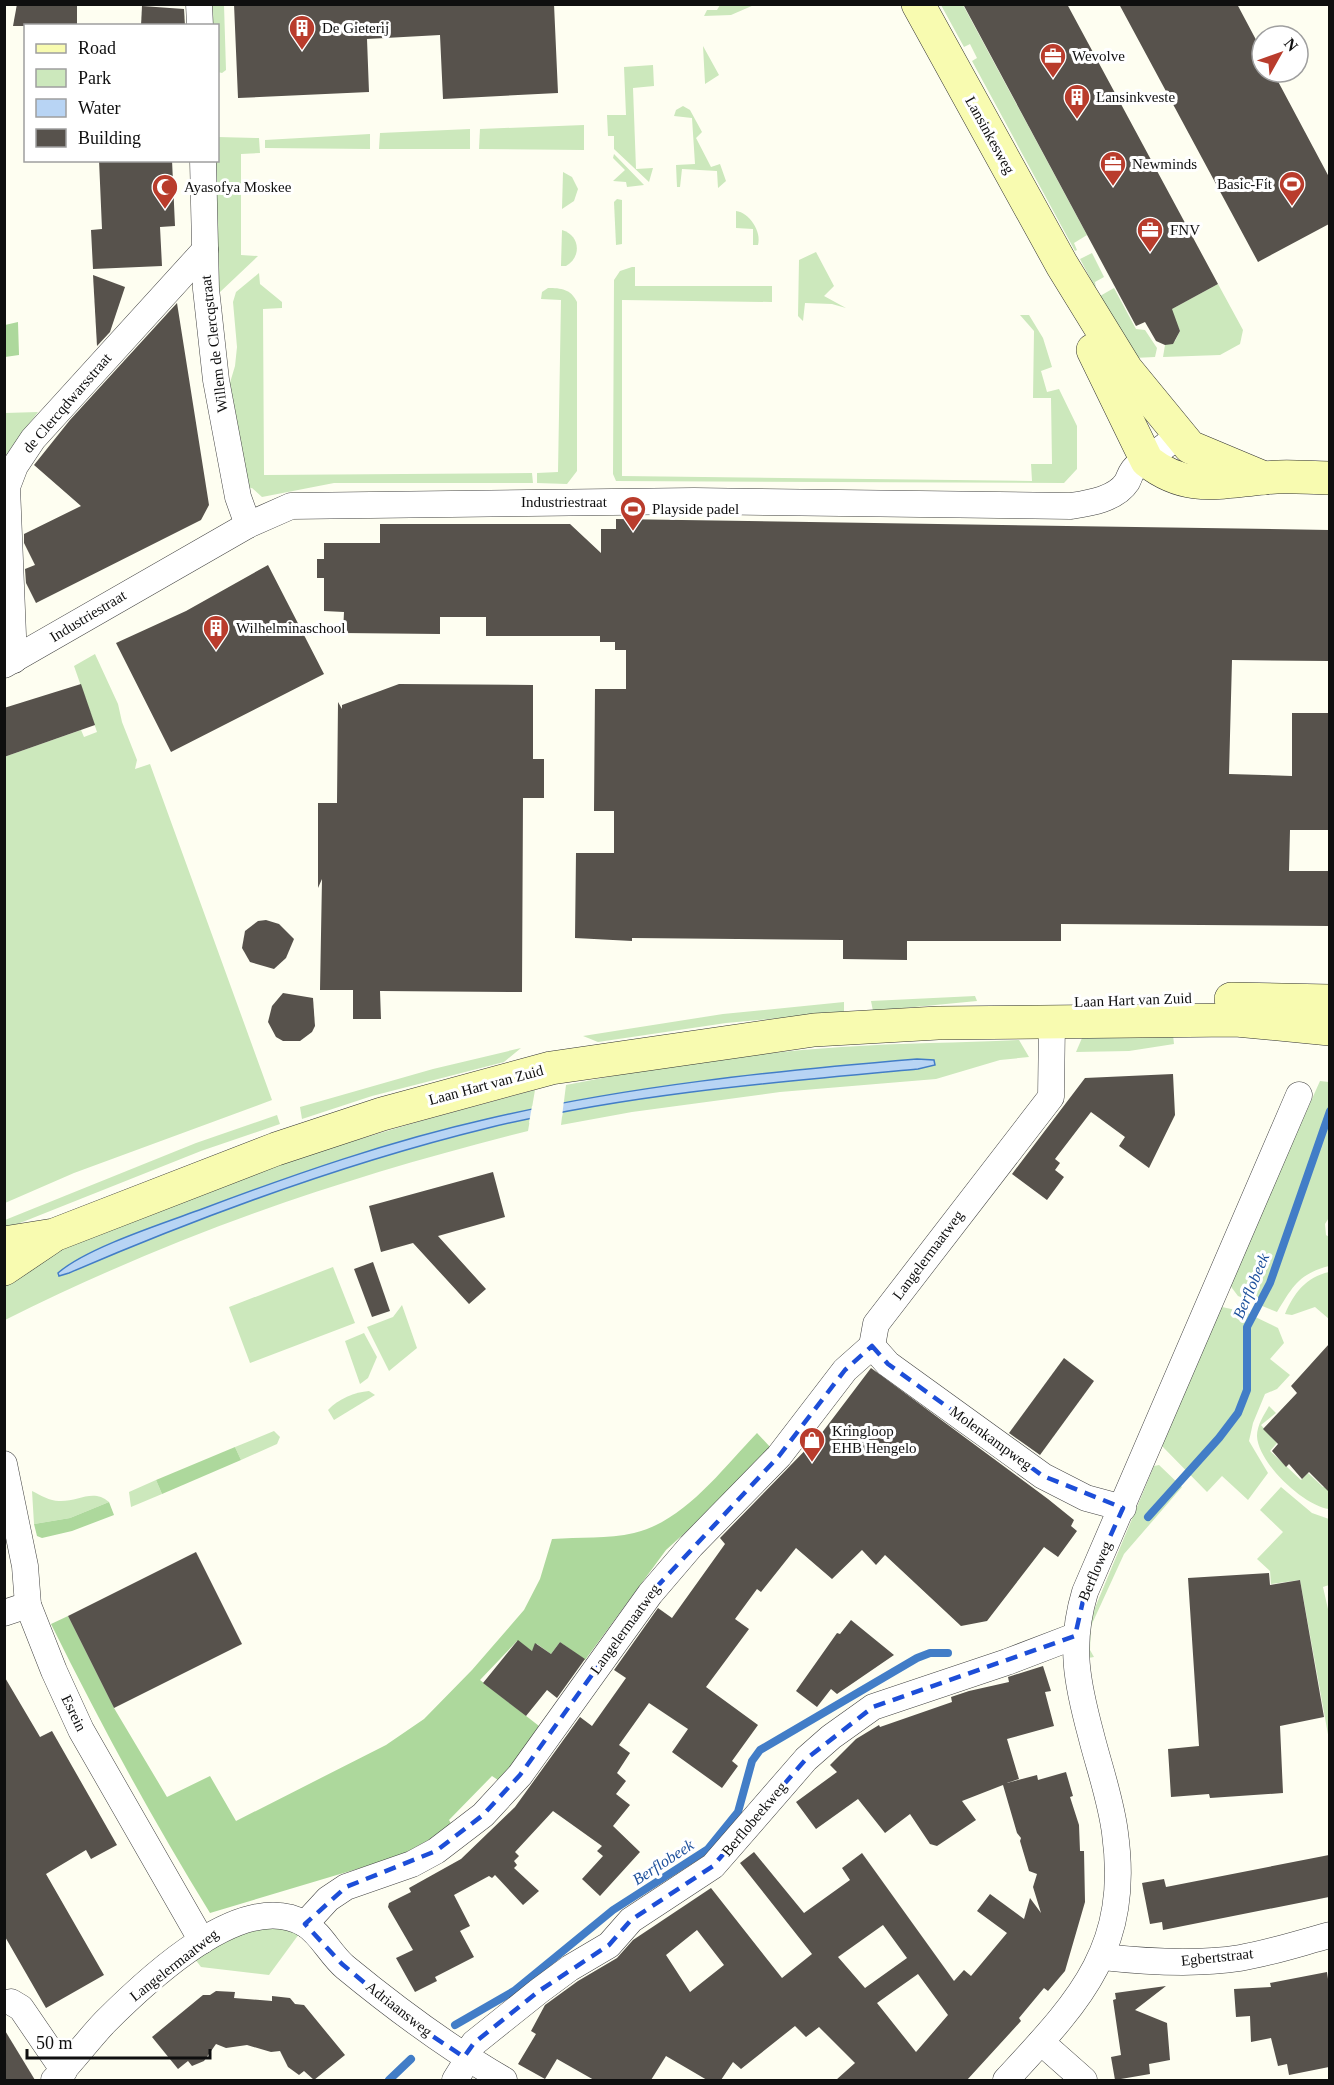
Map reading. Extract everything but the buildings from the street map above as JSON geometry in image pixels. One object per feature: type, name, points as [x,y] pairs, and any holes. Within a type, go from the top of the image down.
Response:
[{"type":"main road","name":"Lansinkesweg","points":[[918,4],[1062,265],[1126,369],[1179,435]]},
{"type":"main road","name":"Lansinkesweg","points":[[1062,265],[1068,300],[1147,461]]},
{"type":"main road","points":[[1179,435],[1190,447],[1264,478]]},
{"type":"main road","points":[[1147,461],[1161,472],[1178,479],[1202,483],[1239,483],[1264,478],[1329,478]]},
{"type":"main road","name":"Laan Hart van Zuid","points":[[938,1023],[969,1011],[1033,1005],[1202,998],[1329,1001]]},
{"type":"main road","name":"Laan Hart van Zuid","points":[[4,1243],[54,1235],[276,1149],[361,1120],[551,1068],[814,1030],[938,1023],[1236,1020],[1329,1029]]},
{"type":"main road","name":"Laan Hart van Zuid","points":[[4,1269],[19,1262],[54,1235]]},
{"type":"street","points":[[199,4],[200,24]]},
{"type":"street","name":"Willem de Clercqstraat","points":[[203,162],[206,290],[216,380],[238,497],[248,525]]},
{"type":"street","name":"de Clercqdwarsstraat","points":[[9,662],[7,488],[15,466],[33,439],[205,250]]},
{"type":"street","name":"Industriestraat","points":[[9,662],[248,525],[291,506],[594,502],[1071,506],[1094,503],[1111,495],[1126,484],[1136,466],[1147,461],[1179,435]]},
{"type":"street","name":"Langelermaatweg","points":[[59,2076],[104,2023],[140,1988],[225,1926],[253,1916],[277,1914],[306,1924],[328,1899],[346,1887],[412,1864],[436,1851],[483,1815],[506,1791],[650,1594],[691,1546],[779,1456],[845,1370],[872,1346],[876,1324],[1051,1097],[1052,1022]]},
{"type":"street","name":"Berfloweg","points":[[1006,2080],[1080,1997],[1103,1957],[1116,1904],[1119,1868],[1115,1830],[1080,1695],[1075,1636],[1084,1592],[1299,1095]]},
{"type":"street","name":"Molenkampweg","points":[[872,1346],[888,1364],[1043,1476],[1086,1497],[1122,1508]]},
{"type":"street","name":"Esrein","points":[[4,1464],[25,1566],[16,1609],[81,1730],[202,1941]]},
{"type":"street","name":"Berflobeekweg","points":[[462,2065],[474,2043],[539,1991],[570,1968],[609,1945],[631,1920],[713,1866],[806,1759],[831,1737],[873,1707],[1007,1662],[1075,1636]]},
{"type":"street","name":"Adriaansweg","points":[[306,1924],[342,1964],[462,2065],[504,2080]]},
{"type":"street","name":"Egbertstraat","points":[[1103,1957],[1152,1963],[1241,1958],[1329,1935]]},
{"type":"street","points":[[7,2000],[21,2008],[59,2076]]},
{"type":"street","points":[[1041,2043],[1084,2080]]},
{"type":"highlighted area","points":[[872,1346],[888,1364],[1043,1476],[1123,1508],[1085,1592],[1075,1636],[873,1707],[806,1759],[713,1866],[631,1920],[609,1945],[539,1991],[474,2043],[464,2057],[414,2024],[342,1964],[305,1924],[346,1887],[436,1851],[483,1815],[520,1775],[650,1594],[779,1456],[845,1370]]},
{"type":"green space","points":[[720,4],[754,5],[731,15],[704,16],[707,10],[717,10]]},
{"type":"green space","points":[[211,5],[224,5],[226,70],[222,73],[219,72],[219,24],[211,24]]},
{"type":"green space","points":[[941,5],[963,5],[1087,235],[1074,243],[1077,250],[1075,251],[972,61],[977,58],[970,44],[964,47]]},
{"type":"green space","points":[[703,46],[719,75],[705,84],[705,83]]},
{"type":"green space","points":[[653,65],[654,86],[633,88],[636,169],[653,168],[649,182],[614,149],[614,136],[608,136],[607,115],[626,115],[624,67]]},
{"type":"green space","points":[[683,106],[690,110],[702,132],[696,138],[711,167],[720,164],[726,181],[718,188],[717,171],[682,169],[680,187],[677,187],[676,165],[695,164],[692,118],[674,116],[676,110]]},
{"type":"green space","points":[[584,125],[584,150],[479,149],[480,129]]},
{"type":"green space","points":[[470,129],[470,149],[379,149],[380,133]]},
{"type":"green space","points":[[370,134],[370,149],[265,148],[265,140]]},
{"type":"green space","points":[[219,137],[259,138],[260,153],[241,154],[241,255],[258,256],[217,293],[212,162],[219,162]]},
{"type":"green space","points":[[614,154],[644,185],[627,187],[626,182],[613,181],[625,170],[613,158]]},
{"type":"green space","points":[[563,172],[572,177],[578,189],[574,201],[562,209]]},
{"type":"green space","points":[[617,199],[622,200],[622,244],[616,245],[614,202]]},
{"type":"green space","points":[[736,211],[741,212],[753,223],[758,234],[758,245],[753,245],[753,229],[736,228]]},
{"type":"green space","points":[[562,230],[572,236],[577,246],[575,257],[566,266],[561,266]]},
{"type":"green space","points":[[816,252],[834,286],[824,296],[846,308],[832,304],[805,303],[803,321],[798,316],[799,260]]},
{"type":"green space","points":[[1092,253],[1104,277],[1095,282],[1096,289],[1080,259]]},
{"type":"green space","points":[[635,267],[635,286],[772,286],[772,302],[622,300],[622,476],[1032,481],[1031,464],[1052,464],[1051,398],[1033,398],[1034,331],[1020,315],[1029,315],[1043,338],[1052,367],[1041,371],[1047,392],[1059,389],[1077,426],[1077,469],[1064,483],[616,481],[613,474],[614,280],[620,271]]},
{"type":"green space","points":[[259,273],[260,284],[282,302],[282,308],[263,309],[264,475],[532,473],[533,483],[334,483],[262,497],[252,488],[245,489],[229,386],[235,366],[237,347],[233,302],[236,292]]},
{"type":"green space","points":[[1218,284],[1243,330],[1240,344],[1220,355],[1163,357],[1165,345],[1175,341],[1180,331],[1170,310]]},
{"type":"green space","points":[[548,288],[565,290],[572,294],[577,302],[577,471],[567,484],[537,483],[537,473],[558,472],[561,300],[541,299],[542,292]]},
{"type":"green space","points":[[1114,288],[1136,329],[1145,330],[1157,348],[1155,357],[1134,358],[1100,296]]},
{"type":"green space","points":[[18,322],[19,355],[5,357],[5,325]]},
{"type":"green space","points":[[38,412],[5,456],[5,413]]},
{"type":"green space","points":[[95,654],[118,704],[122,722],[137,760],[135,769],[150,764],[272,1100],[74,1173],[5,1203],[4,757],[81,730],[84,737],[97,732],[74,666]]},
{"type":"green space","points":[[975,996],[977,1001],[873,1011],[871,1001]]},
{"type":"green space","points":[[844,1002],[844,1012],[726,1023],[598,1042],[583,1036],[723,1014]]},
{"type":"green space","points":[[1173,1035],[1174,1044],[1129,1051],[1076,1052],[1082,1038]]},
{"type":"green space","points":[[1019,1040],[1029,1057],[1000,1060],[936,1079],[780,1092],[632,1112],[561,1125],[566,1085],[600,1078],[773,1053],[886,1045]]},
{"type":"green space","points":[[521,1048],[504,1062],[372,1096],[302,1119],[300,1107],[433,1069]]},
{"type":"green space","points":[[1320,1081],[1329,1082],[1330,1216],[1325,1224],[1326,1235],[1329,1237],[1329,1266],[1310,1273],[1298,1282],[1277,1312],[1238,1296],[1229,1284]]},
{"type":"green space","points":[[535,1090],[528,1131],[392,1168],[261,1211],[133,1261],[5,1320],[5,1278],[68,1247],[198,1193],[264,1169],[399,1127]]},
{"type":"green space","points":[[277,1115],[280,1124],[201,1151],[5,1229],[5,1220],[196,1143]]},
{"type":"green space","points":[[333,1267],[355,1323],[250,1363],[229,1307]]},
{"type":"green space","points":[[1329,1272],[1329,1319],[1315,1307],[1292,1315],[1285,1314],[1292,1299],[1307,1282]]},
{"type":"green space","points":[[402,1305],[417,1348],[389,1371],[367,1327],[393,1317]]},
{"type":"green space","points":[[1222,1307],[1245,1312],[1278,1328],[1284,1343],[1270,1359],[1290,1375],[1277,1389],[1265,1394],[1253,1423],[1249,1441],[1268,1473],[1248,1500],[1222,1476],[1207,1492],[1162,1446],[1216,1311]]},
{"type":"green space","points":[[364,1333],[377,1357],[368,1378],[360,1384],[345,1341]]},
{"type":"green space","points":[[369,1391],[375,1395],[334,1420],[328,1410],[332,1406],[347,1397]]},
{"type":"green space","points":[[1269,1406],[1276,1413],[1261,1425],[1277,1443],[1270,1451],[1301,1480],[1308,1473],[1323,1487],[1329,1487],[1329,1509],[1295,1492],[1265,1458],[1259,1447],[1257,1432]]},
{"type":"green space","points":[[274,1431],[280,1437],[277,1444],[241,1460],[235,1447]]},
{"type":"green space","points":[[757,1433],[771,1448],[721,1500],[666,1550],[585,1660],[560,1642],[551,1654],[537,1644],[532,1651],[517,1641],[480,1680],[539,1726],[501,1782],[492,1776],[449,1820],[453,1827],[397,1857],[210,1913],[127,1770],[51,1624],[68,1616],[114,1708],[167,1797],[210,1776],[236,1821],[386,1745],[424,1719],[472,1670],[524,1610],[540,1579],[552,1539],[614,1536],[652,1527],[686,1506],[702,1492]]},
{"type":"green space","points":[[235,1447],[241,1460],[162,1494],[156,1480]]},
{"type":"green space","points":[[1159,1465],[1182,1487],[1124,1554],[1091,1626],[1090,1650],[1094,1657],[1088,1658],[1092,1615],[1154,1466]]},
{"type":"green space","points":[[156,1480],[162,1494],[131,1507],[129,1492]]},
{"type":"green space","points":[[1281,1487],[1312,1513],[1329,1519],[1329,1585],[1323,1587],[1330,1618],[1329,1740],[1300,1580],[1271,1584],[1270,1571],[1257,1559],[1283,1532],[1260,1510]]},
{"type":"green space","points":[[32,1491],[56,1501],[97,1496],[109,1502],[70,1518],[34,1524]]},
{"type":"green space","points":[[109,1502],[114,1515],[72,1531],[42,1538],[37,1536],[34,1524],[70,1518]]},
{"type":"green space","points":[[275,1926],[299,1934],[269,1975],[201,1967],[195,1959],[228,1937]]},
{"type":"water","points":[[917,1059],[934,1060],[935,1065],[918,1069],[756,1084],[648,1098],[594,1106],[488,1128],[328,1174],[223,1211],[69,1273],[59,1276],[58,1273],[106,1245],[307,1171],[379,1148],[487,1119],[593,1097],[701,1081]]},
{"type":"pier","points":[[564,1100],[562,1117],[529,1123],[532,1106]]},
{"type":"waterway","name":"Berflobeek","points":[[1148,1517],[1219,1438],[1238,1413],[1247,1390],[1247,1327],[1270,1283],[1330,1111]]},
{"type":"waterway","name":"Berflobeek","points":[[455,2025],[514,1991],[613,1910],[708,1849],[738,1812],[752,1761],[760,1750],[917,1658],[930,1653],[948,1653]]},
{"type":"waterway","name":"Berflobeek","points":[[389,2080],[411,2059]]},
{"type":"place","name":"De Gieterij","points":[[302,51]]},
{"type":"place","name":"Wevolve","points":[[1053,79]]},
{"type":"place","name":"Lansinkveste","points":[[1077,120]]},
{"type":"place","name":"Newminds","points":[[1113,187]]},
{"type":"place","name":"Basic-Fit","points":[[1292,207]]},
{"type":"place","name":"Ayasofya Moskee","points":[[165,210]]},
{"type":"place","name":"FNV","points":[[1150,253]]},
{"type":"place","name":"Playside padel","points":[[633,532]]},
{"type":"place","name":"Wilhelminaschool","points":[[216,651]]},
{"type":"place","name":"Kringloop EHB Hengelo","points":[[812,1463]]}]
